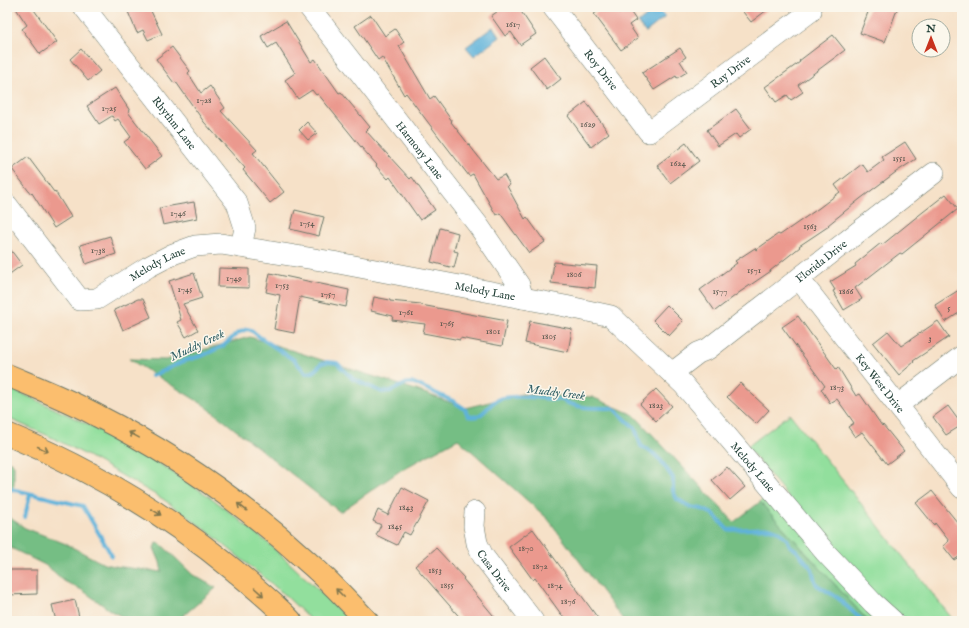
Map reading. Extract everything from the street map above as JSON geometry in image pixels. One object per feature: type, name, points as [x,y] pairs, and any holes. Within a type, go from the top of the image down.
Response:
[{"type":"highway","points":[[7,375],[53,394],[99,416],[188,468],[230,497],[272,530],[310,563],[367,621]]},
{"type":"highway","points":[[7,434],[78,466],[123,491],[167,519],[208,549],[248,582],[291,621]]},
{"type":"street","name":"Rhythm Lane","points":[[84,7],[237,203],[245,228],[240,247]]},
{"type":"street","name":"Harmony Lane","points":[[309,7],[478,225],[519,285],[523,298]]},
{"type":"street","name":"Roy Drive","points":[[553,7],[649,132]]},
{"type":"street","name":"Ray Drive","points":[[649,132],[810,9]]},
{"type":"street","name":"Florida Drive","points":[[677,379],[698,353],[708,349],[934,173]]},
{"type":"street","name":"Melody Lane","points":[[7,204],[80,300],[97,299],[173,254],[196,246],[221,244],[333,262],[611,316],[677,379],[825,552],[873,603],[893,621]]},
{"type":"street","name":"Key West Drive","points":[[799,279],[962,488]]},
{"type":"street","points":[[898,405],[962,356]]},
{"type":"street","name":"Casa Drive","points":[[475,512],[474,526],[477,543],[483,556],[534,621]]},
{"type":"green space","points":[[250,337],[416,390],[465,408],[522,394],[592,397],[634,415],[734,522],[760,502],[868,621],[624,621],[548,519],[458,439],[401,470],[340,512],[204,405],[129,359],[166,360]]},
{"type":"green space","points":[[7,388],[100,430],[154,460],[213,499],[268,543],[350,621],[312,621],[284,594],[206,530],[163,499],[88,456],[49,436],[7,418]]},
{"type":"green space","points":[[790,414],[954,621],[905,621],[869,595],[747,447]]},
{"type":"green space","points":[[7,461],[14,465],[14,485],[7,497]]},
{"type":"green space","points":[[770,495],[882,621],[868,621],[760,502]]},
{"type":"green space","points":[[7,516],[25,528],[66,544],[104,564],[114,566],[162,572],[160,562],[154,548],[156,543],[161,544],[193,575],[216,588],[177,621],[131,621],[111,611],[82,590],[64,581],[45,565],[7,546]]},
{"type":"water","points":[[658,8],[665,17],[645,32],[638,23]]},
{"type":"water","points":[[493,27],[500,37],[474,56],[466,47]]},
{"type":"building","points":[[15,7],[32,7],[57,42],[40,54],[22,29],[27,25]]},
{"type":"building","points":[[126,7],[149,7],[162,34],[148,40],[143,30],[137,33]]},
{"type":"building","points":[[504,7],[518,7],[536,34],[520,45],[511,32],[505,36],[491,16]]},
{"type":"building","points":[[604,7],[615,7],[619,13],[627,7],[636,20],[629,25],[638,38],[621,50],[594,14]]},
{"type":"building","points":[[739,7],[771,7],[751,22]]},
{"type":"building","points":[[870,7],[898,7],[885,42],[860,33]]},
{"type":"building","points":[[371,15],[385,36],[395,29],[404,42],[399,46],[430,99],[434,96],[452,121],[451,122],[496,179],[504,175],[510,185],[507,186],[525,219],[527,217],[545,242],[529,253],[500,213],[496,215],[473,174],[469,176],[406,93],[404,95],[382,57],[378,60],[355,26]]},
{"type":"building","points":[[286,21],[311,62],[315,59],[339,93],[341,92],[370,127],[366,131],[410,179],[412,177],[435,210],[420,220],[390,177],[388,179],[376,166],[377,165],[318,94],[316,95],[312,90],[298,99],[285,80],[295,73],[276,43],[268,48],[261,36]]},
{"type":"building","points":[[833,35],[845,50],[798,85],[803,92],[791,100],[787,95],[776,102],[765,87],[800,62],[799,61]]},
{"type":"building","points":[[172,47],[190,71],[188,73],[201,93],[210,86],[225,108],[221,111],[257,150],[253,153],[284,192],[270,203],[243,170],[245,168],[204,122],[176,82],[174,83],[156,59]]},
{"type":"building","points":[[680,48],[686,57],[680,61],[687,72],[677,78],[676,76],[654,90],[642,73]]},
{"type":"building","points":[[81,49],[100,71],[88,81],[70,59]]},
{"type":"building","points":[[544,56],[561,79],[547,90],[530,67]]},
{"type":"building","points":[[115,88],[130,111],[128,112],[162,156],[145,169],[124,142],[131,137],[118,119],[115,121],[112,116],[99,124],[87,106]]},
{"type":"building","points":[[586,102],[609,133],[591,147],[568,116]]},
{"type":"building","points":[[736,109],[751,129],[739,138],[736,134],[718,146],[707,130]]},
{"type":"building","points":[[307,122],[317,133],[308,140],[299,130]]},
{"type":"building","points":[[905,142],[916,159],[860,199],[828,225],[829,226],[799,246],[800,247],[771,271],[715,311],[700,290],[737,263],[735,261],[755,248],[756,250],[778,234],[780,235],[840,192],[835,185],[862,164],[868,172],[884,160],[882,157]]},
{"type":"building","points":[[686,143],[699,161],[670,183],[657,165]]},
{"type":"building","points":[[28,157],[54,192],[55,191],[71,217],[54,228],[32,193],[31,194],[12,169]]},
{"type":"building","points":[[946,194],[958,209],[902,254],[900,253],[855,288],[862,299],[844,310],[833,291],[835,290],[830,282],[856,266],[855,264],[881,243],[882,245]]},
{"type":"building","points":[[194,202],[197,218],[163,225],[159,208]]},
{"type":"building","points":[[295,210],[324,217],[319,236],[290,229]]},
{"type":"building","points":[[440,228],[458,233],[454,251],[458,252],[454,268],[431,262]]},
{"type":"building","points":[[110,236],[116,254],[86,264],[80,245]]},
{"type":"building","points":[[7,245],[22,265],[7,276]]},
{"type":"building","points":[[554,262],[597,266],[595,288],[551,283]]},
{"type":"building","points":[[219,268],[249,269],[249,288],[218,287]]},
{"type":"building","points":[[194,273],[202,298],[183,304],[198,330],[186,337],[177,322],[181,320],[169,281]]},
{"type":"building","points":[[270,273],[349,290],[346,307],[300,297],[294,333],[274,329],[280,295],[266,292]]},
{"type":"building","points":[[962,288],[962,311],[945,322],[935,305]]},
{"type":"building","points":[[374,297],[390,301],[421,304],[507,321],[502,346],[423,333],[425,324],[392,320],[393,316],[371,311]]},
{"type":"building","points":[[138,299],[143,299],[151,317],[123,330],[114,310]]},
{"type":"building","points":[[667,305],[683,321],[669,336],[653,320]]},
{"type":"building","points":[[798,316],[836,369],[838,367],[856,396],[860,394],[882,426],[883,425],[904,451],[887,464],[862,432],[855,437],[848,427],[854,423],[837,399],[830,403],[821,389],[825,386],[782,327]]},
{"type":"building","points":[[530,321],[572,329],[568,352],[525,343]]},
{"type":"building","points":[[938,321],[949,337],[913,361],[914,362],[899,375],[873,343],[888,331],[901,346]]},
{"type":"building","points":[[740,383],[769,410],[756,424],[727,397]]},
{"type":"building","points":[[656,389],[672,406],[656,421],[640,404]]},
{"type":"building","points":[[948,406],[962,425],[946,435],[933,417]]},
{"type":"building","points":[[727,467],[745,487],[730,500],[712,480]]},
{"type":"building","points":[[402,487],[429,501],[410,535],[404,532],[397,545],[376,535],[381,525],[373,521],[378,510],[388,515]]},
{"type":"building","points":[[932,491],[962,528],[962,555],[954,560],[943,546],[949,541],[935,523],[934,525],[916,503]]},
{"type":"building","points":[[533,529],[600,621],[566,621],[535,578],[533,580],[509,547]]},
{"type":"building","points":[[436,548],[464,578],[463,579],[498,621],[463,621],[415,566]]},
{"type":"building","points":[[7,570],[37,570],[37,594],[7,595]]},
{"type":"building","points":[[75,600],[80,621],[56,621],[52,605]]},
{"type":"waterway","name":"Muddy Creek","points":[[152,376],[184,361],[204,355],[223,346],[238,333],[247,329],[251,330],[294,360],[306,373],[313,372],[322,363],[327,362],[337,363],[353,379],[382,392],[391,391],[407,383],[414,383],[453,401],[465,409],[468,416],[477,416],[484,412],[497,400],[510,397],[562,400],[573,405],[593,408],[613,408],[635,428],[641,446],[654,454],[673,478],[673,491],[677,499],[690,507],[702,509],[713,514],[728,530],[770,528],[778,531],[787,539],[790,546],[796,550],[812,569],[817,585],[838,598],[863,621]]},
{"type":"waterway","points":[[7,488],[83,506],[112,556]]},
{"type":"waterway","points":[[25,517],[30,494]]}]
